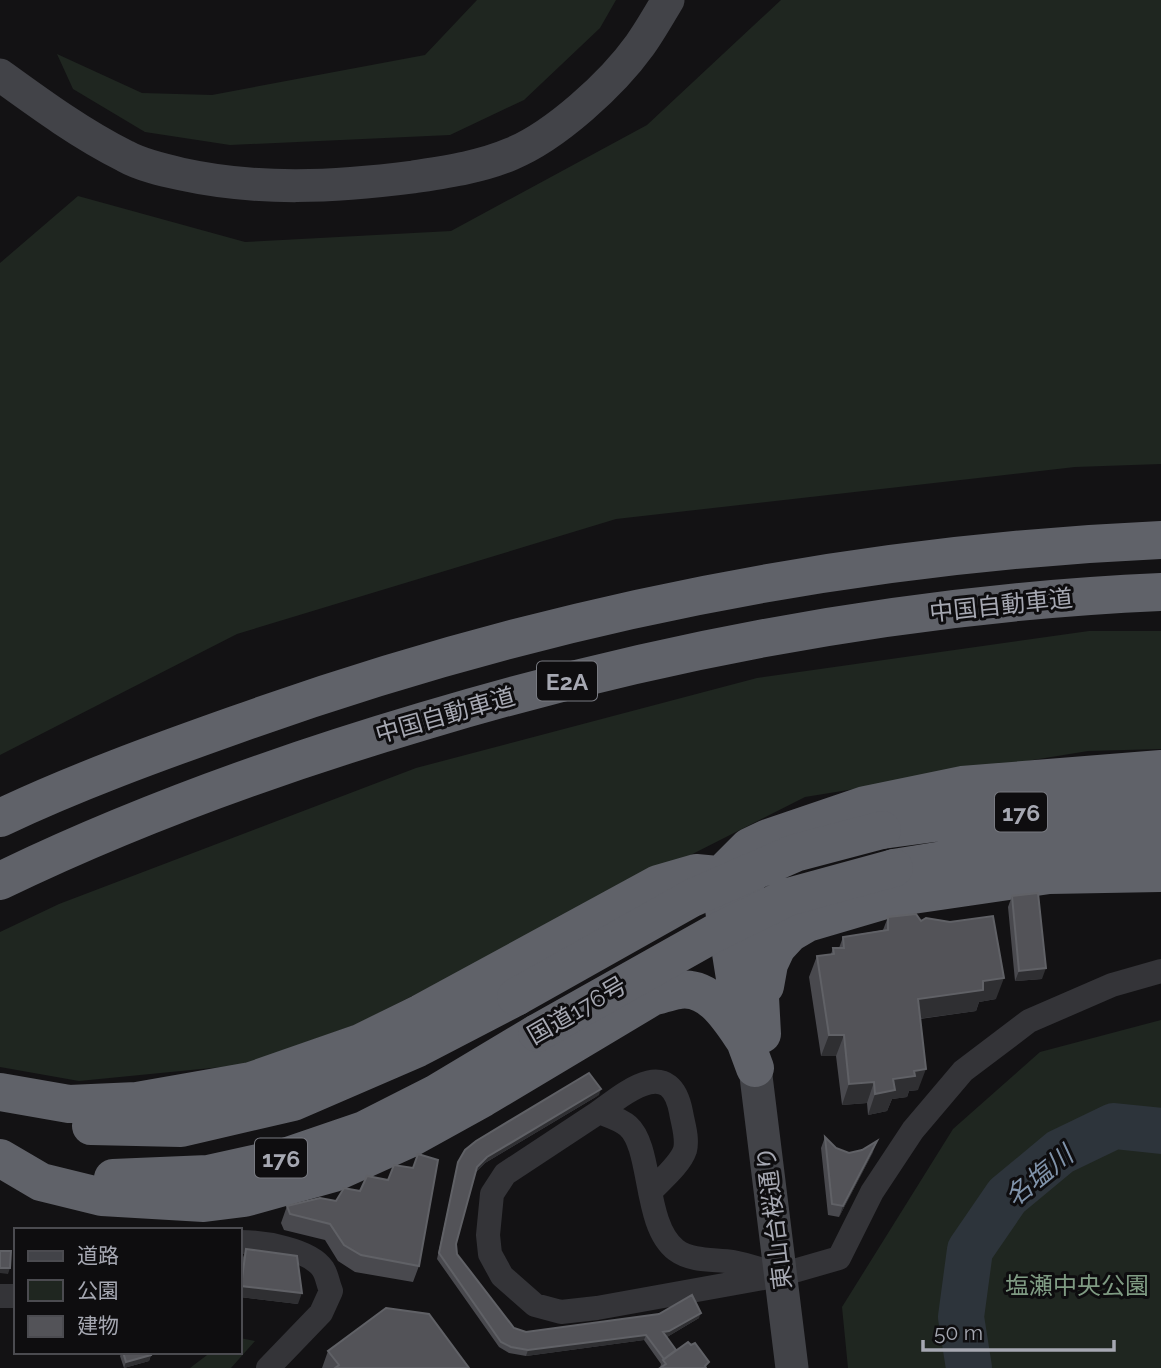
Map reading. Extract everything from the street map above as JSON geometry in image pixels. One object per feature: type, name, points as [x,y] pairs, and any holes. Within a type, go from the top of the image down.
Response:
[{"type":"highway","name":"E2A","points":[[0,818],[171,748],[323,693],[486,645],[642,606],[811,575],[960,556],[1161,540]]},
{"type":"highway","name":"中国自動車道","points":[[0,881],[47,858],[196,795],[345,744],[554,684],[659,659],[812,629],[968,606],[1161,592]]},
{"type":"highway","points":[[754,1048],[721,897],[722,874],[749,847],[865,805],[962,785],[1161,769]]},
{"type":"highway","name":"国道176号","points":[[0,1110],[78,1126],[181,1128],[293,1102],[418,1048],[516,997],[692,898],[795,853],[882,830],[1001,814],[1161,800]]},
{"type":"highway","name":"国道176号","points":[[0,1157],[57,1170],[113,1178],[208,1174],[285,1157],[364,1130],[435,1094],[683,950],[788,897],[894,868],[1004,850],[1095,839],[1161,838]]},
{"type":"highway","points":[[0,1092],[69,1104],[96,1103],[137,1101],[251,1081],[360,1042],[421,1013],[658,884],[696,873],[722,874]]},
{"type":"highway","points":[[754,1048],[769,964],[777,947],[790,933],[807,923],[892,898],[1035,877],[1161,873]]},
{"type":"highway","points":[[0,1157],[41,1182],[102,1197],[204,1203],[244,1198],[334,1173],[407,1140],[652,997],[682,989],[706,995],[725,1011],[754,1048]]},
{"type":"street","points":[[0,75],[50,111],[126,157],[169,171],[216,182],[270,187],[389,180],[448,172],[511,154],[561,125],[605,84],[640,46],[668,0]]},
{"type":"street","points":[[650,1192],[684,1151],[685,1138],[679,1102],[668,1085],[655,1080],[635,1085],[505,1174],[492,1194],[488,1235],[490,1254],[502,1276],[519,1294],[535,1304],[561,1312],[780,1275],[839,1258],[873,1192],[906,1141],[962,1072],[1029,1021],[1112,985],[1161,971]]},
{"type":"street","name":"東山台桜通り","points":[[754,1048],[792,1368]]},
{"type":"street","points":[[599,1112],[630,1128],[639,1145],[657,1219],[665,1238],[676,1250],[690,1257],[735,1262],[780,1275]]},
{"type":"street","points":[[242,1242],[308,1255],[323,1269],[331,1291],[321,1313],[268,1368]]},
{"type":"green space","points":[[477,0],[616,0],[600,28],[524,100],[450,135],[230,145],[145,132],[73,89],[57,54],[142,93],[212,95],[425,55]]},
{"type":"green space","points":[[781,0],[1161,0],[1161,464],[1075,467],[616,519],[237,634],[0,755],[0,263],[78,196],[245,242],[451,231],[647,125]]},
{"type":"green space","points":[[1089,631],[1161,631],[1161,749],[1088,751],[805,797],[357,1024],[242,1065],[79,1081],[0,1067],[0,932],[59,904],[416,768],[757,678]]},
{"type":"green space","name":"塩瀬中央公園","points":[[1161,1020],[1161,1368],[848,1368],[842,1307],[953,1129],[1040,1052]]},
{"type":"green space","points":[[242,1338],[255,1341],[231,1368],[190,1368],[208,1354],[242,1354]]},
{"type":"building","points":[[1038,893],[1046,968],[1019,971],[1012,896]]},
{"type":"building","points":[[916,914],[921,921],[926,918],[950,922],[993,916],[1004,978],[983,981],[983,990],[918,999],[926,1069],[914,1071],[915,1076],[893,1079],[895,1090],[875,1094],[874,1082],[849,1084],[844,1035],[829,1035],[817,956],[834,954],[833,948],[844,948],[843,937],[888,930],[888,917]]},
{"type":"building","points":[[589,1073],[601,1089],[487,1157],[477,1167],[456,1244],[457,1254],[514,1328],[526,1332],[659,1314],[692,1295],[701,1313],[663,1332],[676,1350],[664,1359],[646,1335],[528,1350],[511,1347],[501,1342],[439,1253],[458,1162],[465,1150]]},
{"type":"building","points":[[825,1137],[836,1148],[849,1153],[862,1150],[877,1141],[843,1206],[832,1204]]},
{"type":"building","points":[[418,1154],[438,1160],[419,1266],[361,1255],[344,1245],[330,1224],[290,1214],[287,1206],[320,1198],[336,1201],[344,1188],[360,1191],[367,1176],[388,1180],[394,1165],[413,1168]]},
{"type":"building","points":[[246,1249],[297,1256],[302,1293],[242,1286]]},
{"type":"building","points":[[0,1251],[11,1251],[10,1268],[0,1268]]},
{"type":"building","points":[[386,1308],[429,1314],[469,1368],[335,1368],[339,1365],[328,1351]]},
{"type":"building","points":[[688,1342],[691,1345],[695,1343],[709,1362],[706,1368],[660,1368],[666,1364],[663,1360]]},
{"type":"building","points":[[124,1354],[151,1355],[126,1362]]},
{"type":"waterway","name":"名塩川","points":[[969,1368],[961,1317],[970,1250],[1007,1196],[1060,1152],[1114,1126],[1161,1131]]}]
